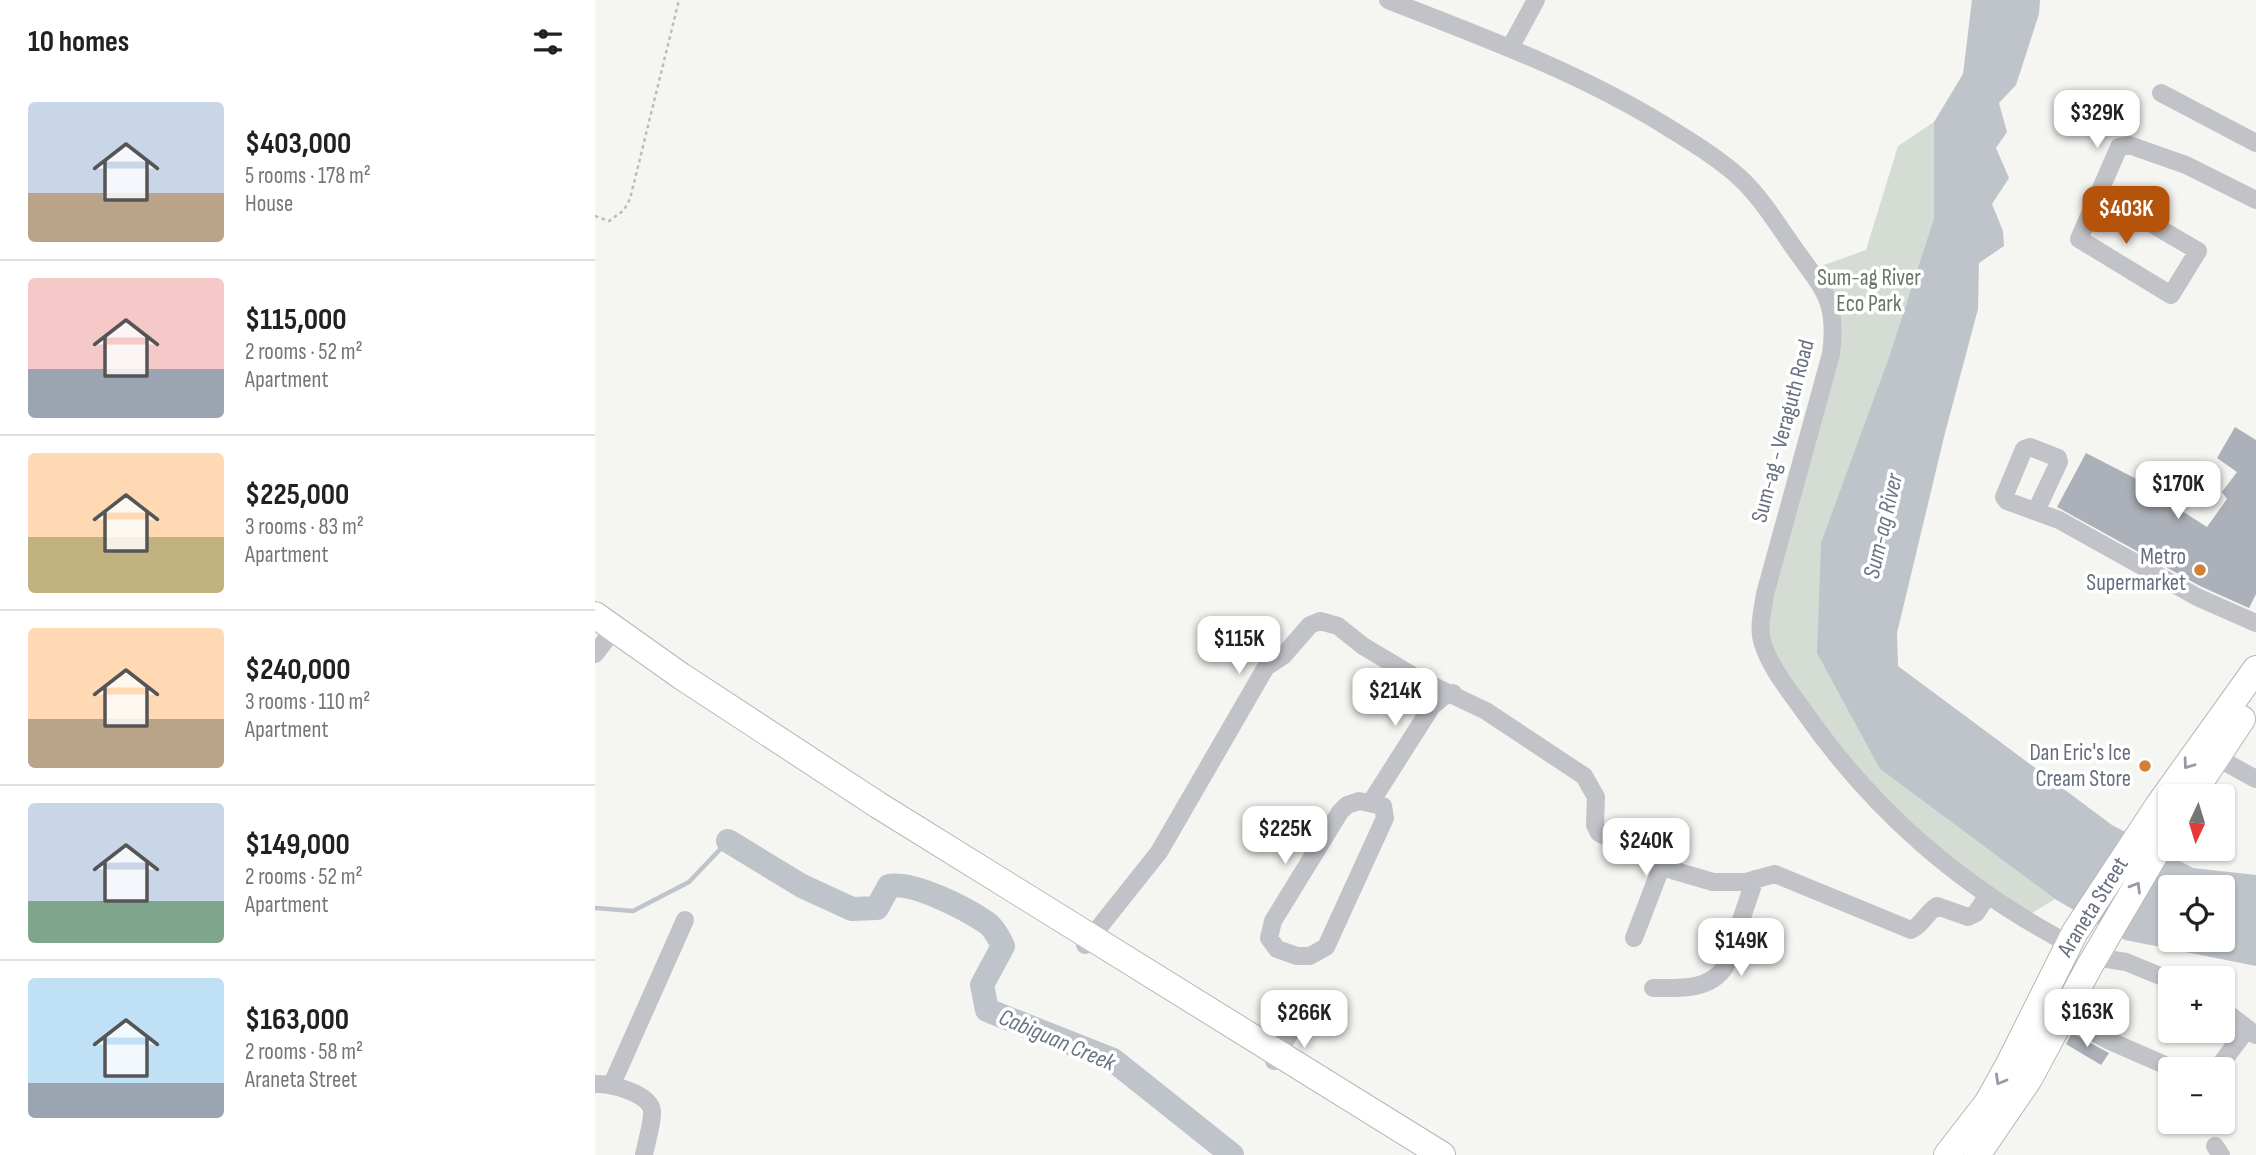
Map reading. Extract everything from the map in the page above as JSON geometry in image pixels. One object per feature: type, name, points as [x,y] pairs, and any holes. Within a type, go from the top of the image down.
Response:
[{"type":"highway","points":[[601,632],[872,814],[1275,1059],[1422,1155]]},
{"type":"highway","name":"Araneta Street","points":[[1947,1155],[1988,1101],[2072,938],[2160,803],[2256,669]]},
{"type":"highway","points":[[2199,784],[2256,698]]},
{"type":"highway","name":"Araneta Street","points":[[1977,1155],[2029,1079],[2098,951],[2158,849]]},
{"type":"highway","points":[[1275,1059],[1442,1155]]},
{"type":"street","name":"Sum-ag - Veraguth Road","points":[[1388,0],[1585,80],[1634,106],[1719,161],[1756,196],[1831,305],[1834,325],[1831,354],[1765,594],[1761,621],[1762,640],[1781,679],[1811,722],[1874,800],[1923,845],[2022,919],[2072,938]]},
{"type":"street","points":[[1510,48],[1536,0]]},
{"type":"street","points":[[2161,93],[2256,144]]},
{"type":"street","points":[[2099,192],[2198,251],[2173,295],[2079,239],[2099,192],[2119,147],[2126,144],[2254,192]]},
{"type":"street","points":[[2036,511],[2089,536],[2197,597],[2256,623]]},
{"type":"street","points":[[1086,943],[1159,852],[1266,667],[1283,656],[1310,625],[1320,621],[1338,625],[1363,646],[1415,677],[1486,711],[1584,776],[1598,804],[1596,830],[1663,865],[1713,883],[1775,874],[1911,929],[1916,928],[1930,910],[1937,906],[1968,917],[1976,913],[1988,895]]},
{"type":"street","points":[[1371,802],[1432,706],[1453,693]]},
{"type":"street","points":[[2216,757],[2256,779]]},
{"type":"street","points":[[1359,801],[1371,802],[1384,806],[1385,818],[1329,942],[1321,951],[1310,956],[1291,955],[1277,949],[1269,938],[1273,921],[1340,813],[1347,805],[1359,801]]},
{"type":"street","points":[[1634,938],[1663,865]]},
{"type":"street","points":[[1653,988],[1694,986],[1718,978],[1725,967],[1755,879]]},
{"type":"street","points":[[644,1155],[652,1111],[648,1102],[604,1084],[685,920]]},
{"type":"street","points":[[2098,951],[2158,975]]},
{"type":"street","points":[[1275,1059],[1300,1015]]},
{"type":"street","points":[[2063,1015],[2110,1041],[2158,1062]]},
{"type":"street","points":[[2229,1057],[2253,1032],[2235,1019]]},
{"type":"path","points":[[595,216],[609,221],[617,217],[630,199],[679,0]]},
{"type":"green space","name":"Sum-ag River Eco Park","points":[[1934,122],[1934,218],[1888,360],[1880,769],[2055,899],[2022,919],[1922,844],[1781,679],[1761,621],[1834,333],[1810,270],[1866,250],[1898,146]]},
{"type":"water","name":"Sum-ag River","points":[[1972,0],[2040,0],[2039,14],[2016,85],[1999,103],[2007,132],[1996,148],[2009,178],[1992,204],[2003,231],[2004,246],[1979,263],[1978,309],[1897,633],[1898,666],[2112,825],[2158,849],[2158,861],[2180,861],[2193,868],[2256,875],[2256,966],[2185,952],[2235,952],[2235,875],[2158,875],[2158,947],[2125,940],[2055,899],[1880,769],[1817,653],[1821,543],[1888,360],[1934,218],[1934,122],[1963,74]]},
{"type":"building","points":[[2235,427],[2256,440],[2256,594],[2249,608],[2202,587],[2057,507],[2086,453],[2185,504],[2182,511],[2207,527],[2227,499],[2222,492],[2237,472],[2217,458]]},
{"type":"building","points":[[2072,1033],[2109,1053],[2101,1065],[2066,1044]]},
{"type":"waterway","name":"Cabiguan Creek","points":[[595,908],[633,911],[689,882],[728,841]]},
{"type":"waterway","name":"Cabiguan Creek","points":[[728,841],[802,886],[852,909],[877,908],[889,886],[899,886],[939,897],[978,917],[992,928],[1003,946],[982,985],[987,1010],[1113,1060],[1232,1155]]},
{"type":"place","name":"Metro Supermarket","points":[[2200,570]]},
{"type":"place","name":"Dan Eric's Ice Cream Store","points":[[2145,766]]}]
